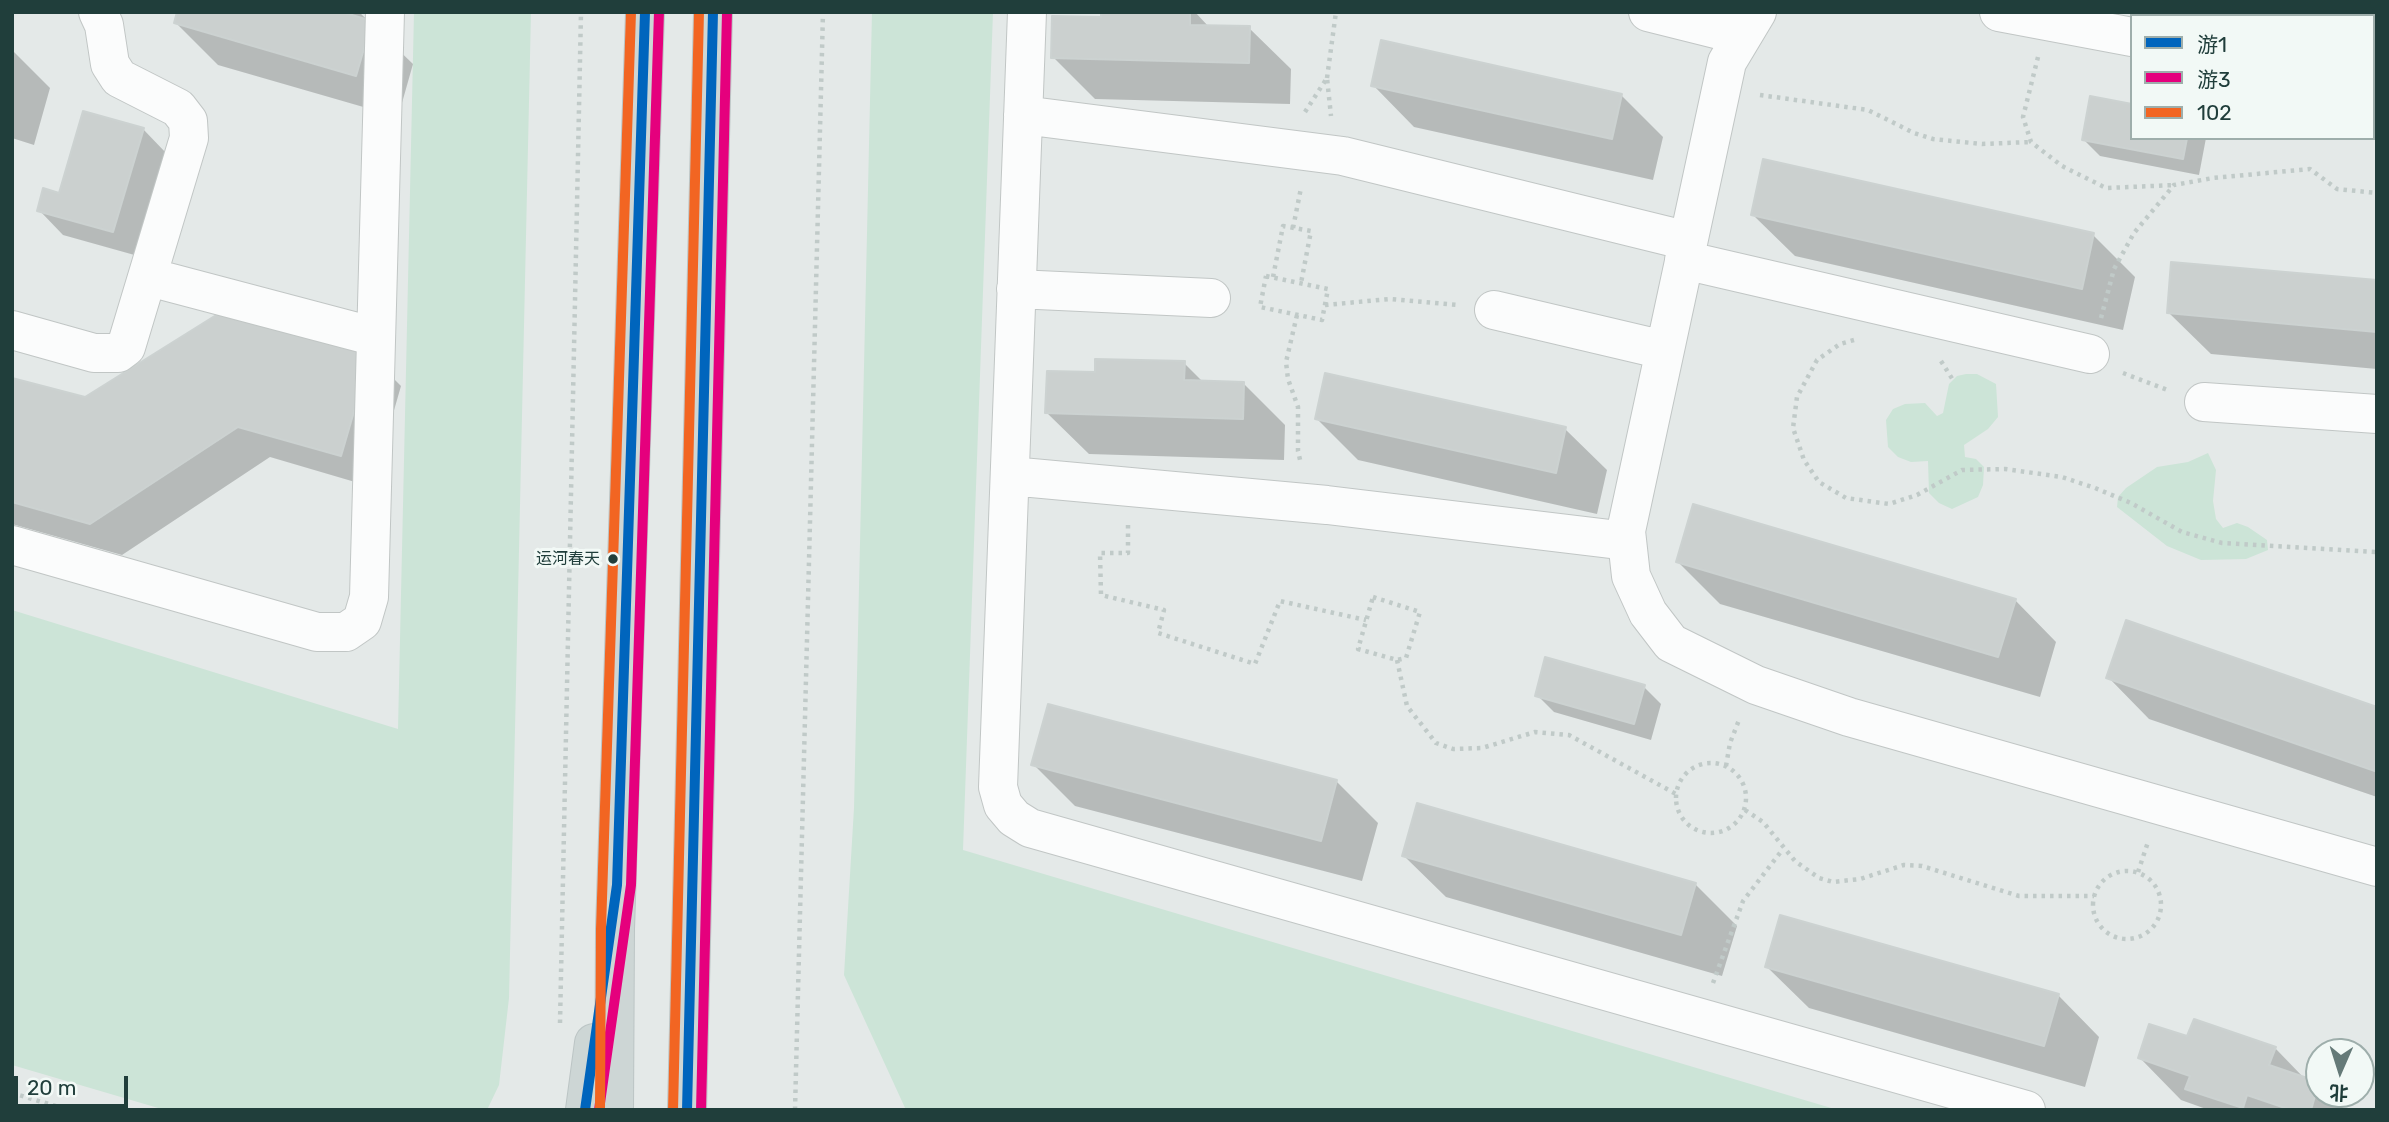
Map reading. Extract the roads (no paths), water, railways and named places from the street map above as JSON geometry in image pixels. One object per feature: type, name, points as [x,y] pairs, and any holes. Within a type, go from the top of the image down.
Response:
[{"type":"main road","points":[[614,1110],[617,885],[645,12]]},
{"type":"main road","points":[[687,1110],[713,12]]},
{"type":"main road","points":[[585,1110],[617,885]]},
{"type":"main road","points":[[693,889],[708,1110]]},
{"type":"lane","points":[[12,330],[94,353],[118,353],[126,347],[132,335],[188,138],[188,121],[178,108],[119,78],[110,64],[104,25],[98,12]]},
{"type":"lane","points":[[12,545],[317,632],[346,632],[362,621],[369,597],[385,12]]},
{"type":"lane","points":[[1027,12],[998,787],[1003,805],[1014,818],[1030,828],[2026,1110]]},
{"type":"lane","points":[[1648,12],[1748,24],[1727,62],[1626,531],[1630,576],[1648,613],[1671,643],[1756,685],[1849,717],[2377,867]]},
{"type":"lane","points":[[1998,12],[2130,37]]},
{"type":"lane","points":[[1023,115],[1343,156],[1686,251],[2091,354]]},
{"type":"lane","points":[[149,277],[376,337]]},
{"type":"lane","points":[[1016,289],[1210,298]]},
{"type":"lane","points":[[1494,310],[1664,350]]},
{"type":"lane","points":[[2204,402],[2377,414]]},
{"type":"lane","points":[[1010,476],[1327,505],[1626,541]]},
{"type":"place","name":"运河春天","points":[[613,559]]}]
